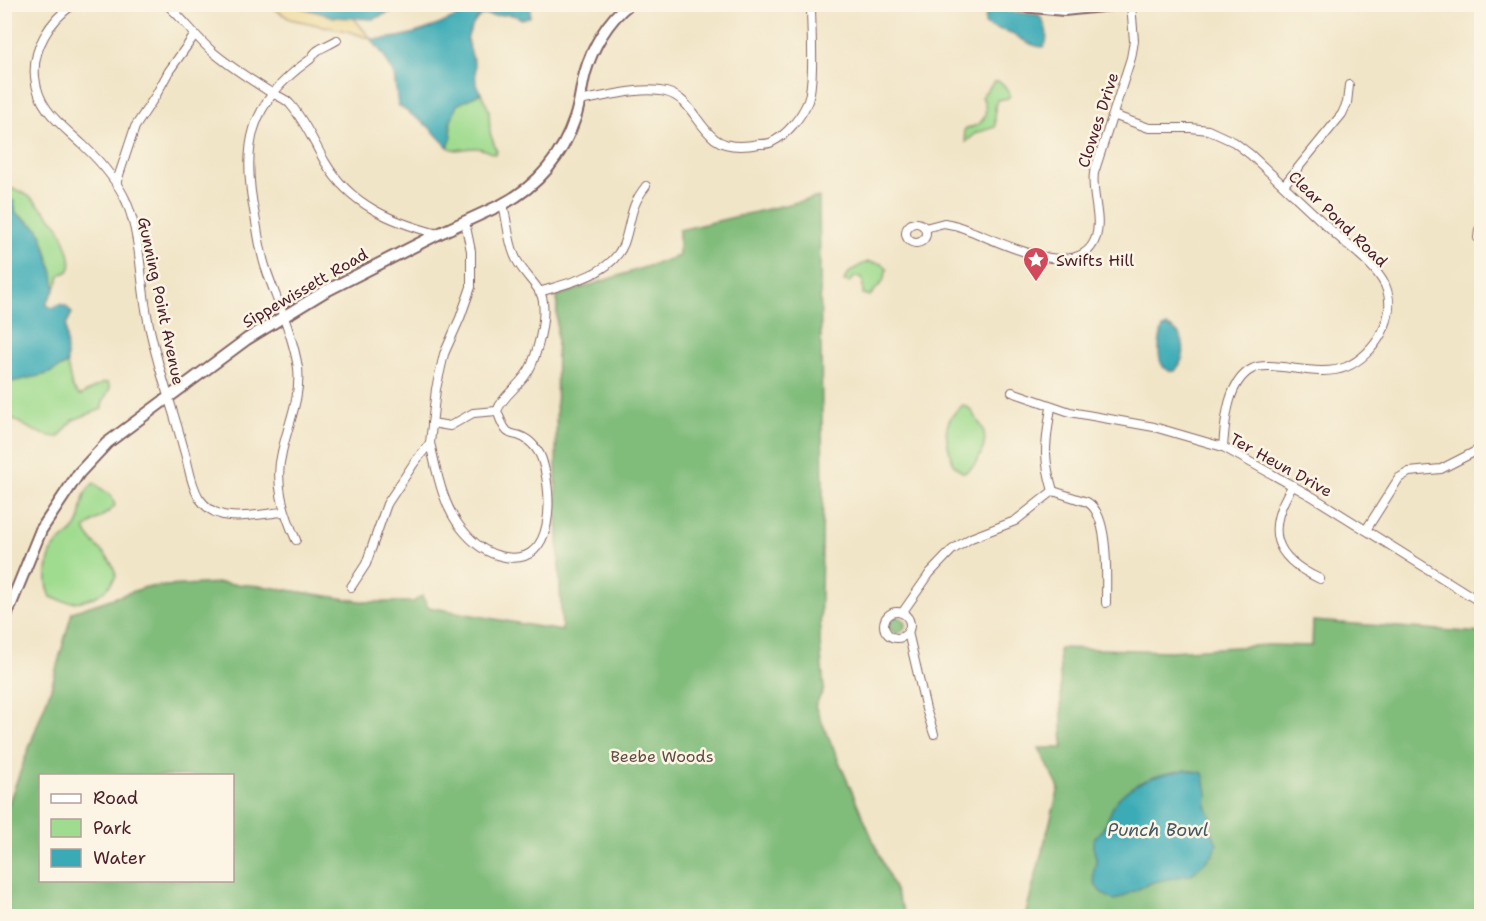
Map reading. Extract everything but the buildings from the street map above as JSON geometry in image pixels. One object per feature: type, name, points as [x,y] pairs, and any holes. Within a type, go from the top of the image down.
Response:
[{"type":"main road","name":"Sippewissett Road","points":[[4,621],[41,530],[79,473],[107,442],[247,339],[283,317],[364,270],[503,204],[532,185],[557,157],[570,131],[586,72],[600,40],[615,17],[629,4]]},
{"type":"main road","points":[[1002,4],[1053,10],[1121,4]]},
{"type":"street","name":"Gunning Point Avenue","points":[[74,4],[55,21],[38,51],[35,78],[39,96],[46,110],[56,122],[87,149],[116,184],[127,203],[137,242],[147,317],[167,398],[185,451],[191,480],[204,504],[219,514],[231,517],[284,512]]},
{"type":"street","points":[[166,4],[186,23],[194,36],[215,54],[288,102],[300,117],[334,176],[351,195],[372,210],[416,230],[423,241]]},
{"type":"street","points":[[579,101],[640,91],[666,92],[680,98],[716,140],[729,146],[772,142],[797,120],[808,100],[811,80],[811,4]]},
{"type":"street","name":"Clowes Drive","points":[[925,228],[944,224],[954,225],[1048,259],[1067,258],[1084,252],[1093,243],[1097,233],[1093,177],[1132,53],[1134,36],[1131,4]]},
{"type":"street","points":[[116,184],[135,127],[169,71],[194,36]]},
{"type":"street","points":[[296,540],[284,512],[280,491],[282,452],[295,408],[298,386],[297,368],[283,317],[264,265],[252,206],[248,171],[252,128],[268,97],[297,68],[310,60],[316,51],[336,40]]},
{"type":"street","points":[[1284,185],[1342,114],[1347,103],[1349,85]]},
{"type":"street","name":"Clear Pond Road","points":[[1113,114],[1149,128],[1197,128],[1219,134],[1242,147],[1378,274],[1386,286],[1388,315],[1384,331],[1375,345],[1359,360],[1345,368],[1328,372],[1263,366],[1252,369],[1241,377],[1233,391],[1222,447]]},
{"type":"street","points":[[539,291],[570,283],[603,269],[614,261],[626,239],[633,205],[646,186]]},
{"type":"street","points":[[465,222],[471,251],[471,287],[444,354],[436,389],[430,443],[445,501],[460,527],[475,544],[485,551],[497,556],[524,558],[534,551],[545,534],[548,495],[543,462],[526,439],[510,434],[505,429],[497,411],[500,403],[522,381],[532,363],[542,329],[544,309],[539,291],[513,254],[503,204]]},
{"type":"street","points":[[406,225],[438,234]]},
{"type":"street","points":[[1482,227],[1478,238],[1482,241]]},
{"type":"street","name":"Ter Heun Drive","points":[[1012,392],[1050,407],[1102,419],[1154,427],[1222,447],[1293,485],[1482,603]]},
{"type":"street","points":[[1050,407],[1045,446],[1046,466],[1053,491]]},
{"type":"street","points":[[432,423],[450,426],[473,413],[497,411]]},
{"type":"street","points":[[351,587],[366,564],[387,504],[430,443]]},
{"type":"street","points":[[1366,530],[1399,478],[1409,472],[1441,469],[1482,448]]},
{"type":"street","points":[[1293,485],[1277,512],[1276,526],[1279,546],[1290,562],[1320,579]]},
{"type":"street","points":[[1053,491],[1087,502],[1097,512],[1105,548],[1106,603]]},
{"type":"street","points":[[902,613],[930,573],[952,550],[970,538],[1015,521],[1053,491]]},
{"type":"street","points":[[908,632],[897,638],[888,635],[884,628],[886,616],[894,612],[902,613],[910,623],[908,632],[934,734]]},
{"type":"green space","points":[[998,81],[1004,85],[1010,95],[1008,98],[997,100],[995,127],[976,133],[966,142],[964,131],[966,128],[978,125],[984,118],[986,108],[982,96],[994,82]]},
{"type":"green space","points":[[481,93],[489,110],[490,133],[497,152],[495,154],[479,148],[451,149],[448,147],[454,109],[460,102]]},
{"type":"green space","points":[[4,188],[28,195],[58,225],[67,247],[70,266],[68,271],[60,275],[55,289],[42,237],[31,223],[15,212],[14,202],[5,195]]},
{"type":"green space","name":"Beebe Woods","points":[[819,197],[823,492],[820,643],[824,689],[815,706],[906,916],[5,916],[5,813],[51,688],[72,612],[146,587],[221,583],[261,586],[367,602],[413,602],[422,596],[428,607],[562,631],[556,493],[557,296],[679,256],[679,230]]},
{"type":"green space","points":[[868,262],[883,264],[887,269],[883,281],[870,296],[863,294],[861,277],[855,277],[849,282],[844,281],[857,267]]},
{"type":"green space","points":[[67,364],[72,387],[79,395],[103,383],[108,383],[110,388],[102,409],[73,420],[59,437],[38,432],[5,414],[4,383],[47,374]]},
{"type":"green space","points":[[963,405],[970,409],[982,427],[985,441],[975,464],[966,472],[962,472],[953,464],[946,432],[950,418]]},
{"type":"green space","points":[[94,483],[111,496],[115,505],[85,529],[114,568],[116,576],[104,591],[88,599],[70,602],[51,597],[47,584],[50,555],[57,544],[78,525],[84,496]]},
{"type":"green space","points":[[897,617],[905,625],[897,633],[889,625]]},
{"type":"green space","points":[[1313,621],[1481,633],[1481,916],[1025,916],[1059,788],[1039,748],[1063,748],[1059,648],[1171,651],[1268,645],[1312,646]]},
{"type":"sand","points":[[307,4],[349,12],[371,39],[351,32],[290,19],[268,5]]},
{"type":"water","points":[[292,5],[407,5],[373,19],[334,17]]},
{"type":"water","points":[[476,5],[531,5],[530,17],[522,19],[510,15],[483,15],[473,25],[467,39],[475,66],[476,85],[481,93],[457,105],[450,123],[452,137],[448,147],[429,127],[398,105],[394,75],[383,54],[371,39],[398,37],[426,30]]},
{"type":"water","points":[[990,9],[1039,15],[1046,31],[1047,39],[1044,47],[1035,46],[1008,32],[985,24],[986,11]]},
{"type":"water","points":[[4,195],[14,202],[16,213],[39,229],[42,236],[53,273],[55,289],[46,304],[52,308],[60,304],[66,306],[72,313],[66,325],[67,364],[47,374],[7,383],[4,383]]},
{"type":"water","points":[[1167,326],[1179,334],[1182,340],[1182,359],[1175,371],[1164,367],[1159,355],[1161,333]]},
{"type":"water","name":"Punch Bowl","points":[[1186,770],[1203,773],[1207,793],[1206,806],[1211,816],[1209,825],[1217,844],[1214,854],[1192,874],[1153,882],[1115,900],[1105,895],[1098,889],[1094,880],[1096,860],[1093,842],[1104,827],[1116,802],[1129,789],[1144,781]]},
{"type":"place","name":"Swifts Hill","points":[[1036,283]]}]
